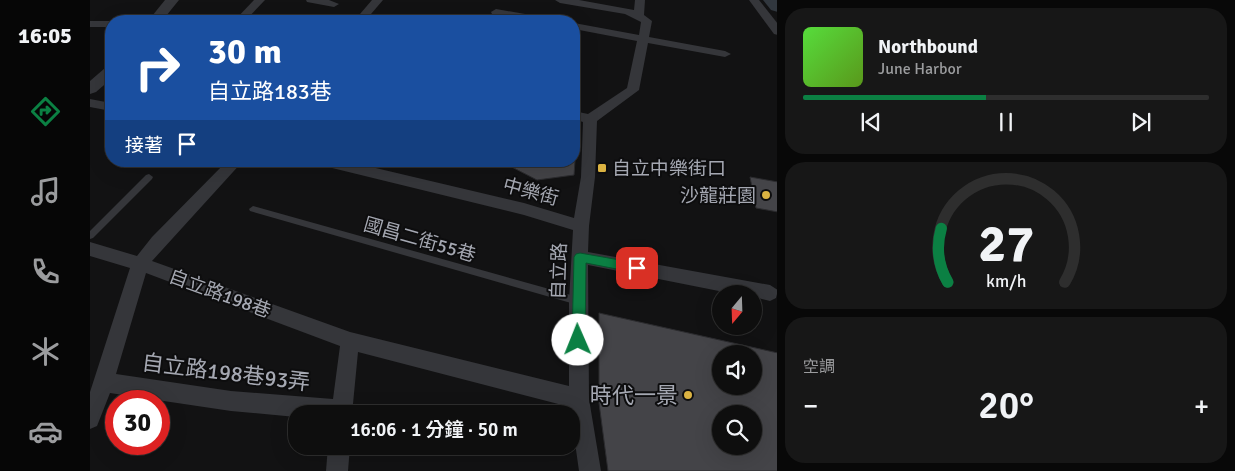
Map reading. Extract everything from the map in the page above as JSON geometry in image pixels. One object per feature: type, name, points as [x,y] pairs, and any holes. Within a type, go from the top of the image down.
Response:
[{"type":"street","points":[[160,15],[172,0]]},
{"type":"street","points":[[245,15],[260,0]]},
{"type":"street","points":[[311,0],[334,4]]},
{"type":"street","points":[[364,15],[378,0]]},
{"type":"street","points":[[495,15],[503,0]]},
{"type":"street","points":[[560,0],[628,11],[642,19]]},
{"type":"street","points":[[582,117],[633,90],[644,39],[640,0]]},
{"type":"street","points":[[754,0],[777,31]]},
{"type":"street","points":[[90,24],[105,24]]},
{"type":"street","points":[[580,27],[725,54]]},
{"type":"street","points":[[90,89],[105,76]]},
{"type":"street","points":[[90,103],[105,106]]},
{"type":"street","name":"自立路","points":[[582,117],[588,177],[581,226],[578,301],[579,399],[590,471]]},
{"type":"street","points":[[90,419],[104,382],[140,264],[158,242],[230,167]]},
{"type":"street","name":"中樂街","points":[[348,167],[581,226]]},
{"type":"street","name":"自立路198巷","points":[[90,249],[140,264],[350,341],[579,399]]},
{"type":"street","points":[[580,257],[770,293]]},
{"type":"street","points":[[343,405],[350,341]]},
{"type":"street","name":"自立路198巷93弄","points":[[104,382],[231,401],[288,407]]},
{"type":"street","points":[[337,471],[338,455]]},
{"type":"lane","points":[[90,236],[149,177]]},
{"type":"lane","name":"國昌二街55巷","points":[[253,209],[578,301]]},
{"type":"building","points":[[512,167],[575,167],[574,175],[537,180]]},
{"type":"building","name":"沙龍莊園","points":[[750,177],[777,182],[777,212],[756,208]]},
{"type":"building","name":"時代一景","points":[[599,313],[742,345],[712,345],[712,395],[762,395],[762,349],[777,353],[777,471],[608,471],[599,403]]},
{"type":"waterway","points":[[773,0],[777,5]]},
{"type":"place","name":"自立中樂街口","points":[[602,168]]},
{"type":"place","name":"沙龍莊園","points":[[766,195]]},
{"type":"place","name":"時代一景","points":[[688,395]]},
{"type":"route","points":[[578,340],[580,257],[637,268]]}]
